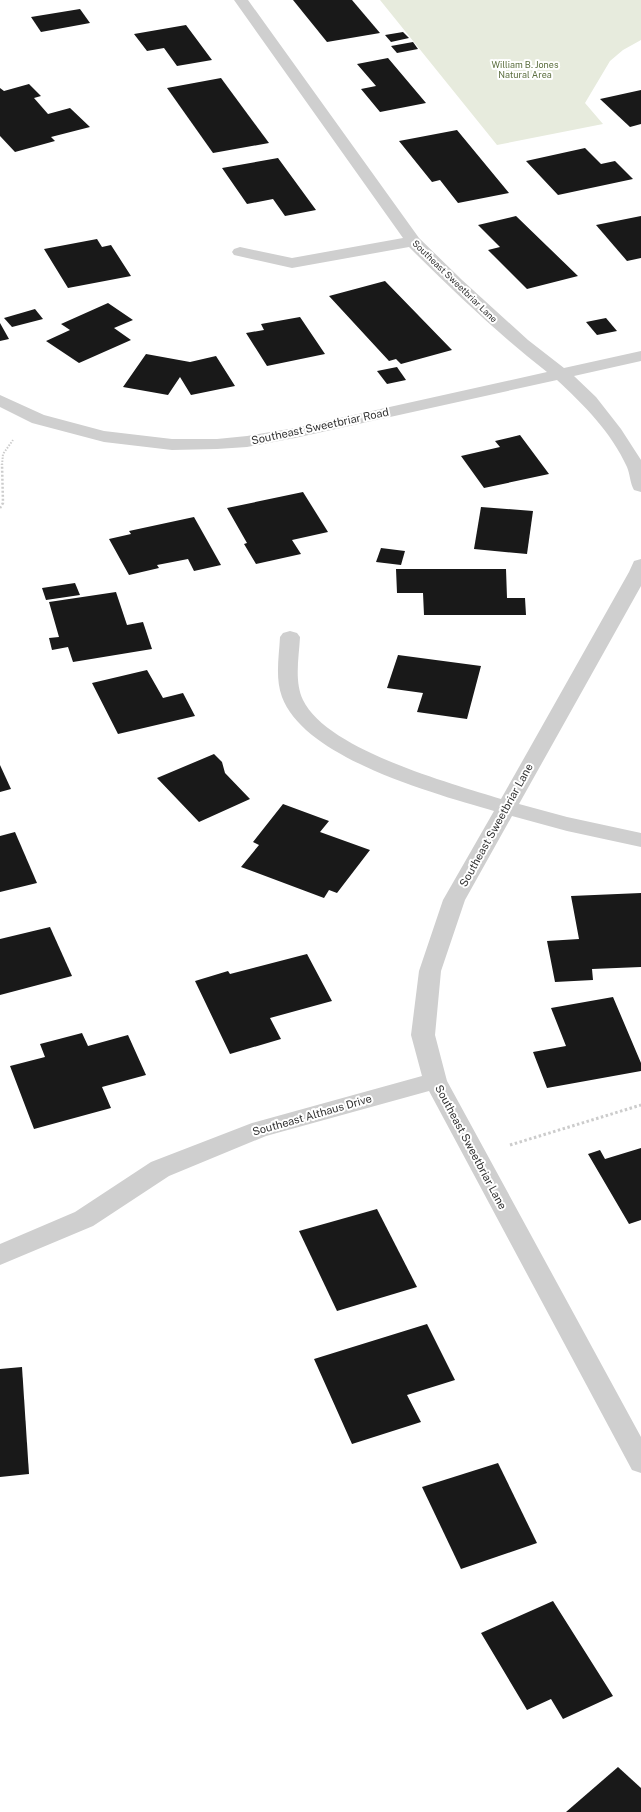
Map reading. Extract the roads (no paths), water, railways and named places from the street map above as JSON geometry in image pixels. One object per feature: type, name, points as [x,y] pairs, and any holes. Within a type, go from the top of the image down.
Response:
[{"type":"street","name":"Southeast Sweetbriar Lane","points":[[241,0],[413,241],[456,284],[522,344],[562,374],[590,401],[615,434],[636,467],[641,486]]},
{"type":"street","points":[[240,252],[292,263],[413,241]]},
{"type":"street","name":"Southeast Sweetbriar Road","points":[[0,400],[37,418],[77,431],[124,440],[178,445],[217,444],[250,441],[295,433],[641,356]]},
{"type":"street","name":"Southeast Sweetbriar Lane","points":[[641,565],[639,572],[454,900],[430,971],[423,1035],[435,1081],[641,1462]]},
{"type":"street","points":[[290,637],[288,687],[297,707],[324,735],[373,763],[505,809],[641,840]]},
{"type":"street","name":"Southeast Althaus Drive","points":[[0,1255],[84,1219],[160,1169],[260,1129],[435,1081]]},
{"type":"park label","name":"William B. Jones Natural Area","points":[[525,70]]}]
